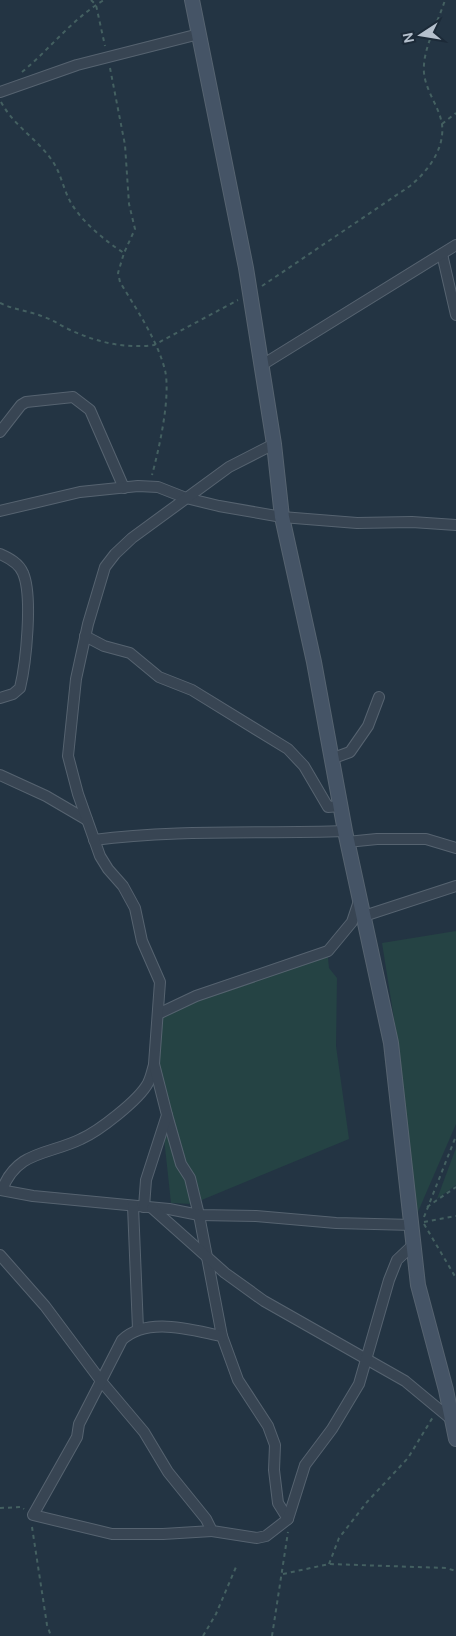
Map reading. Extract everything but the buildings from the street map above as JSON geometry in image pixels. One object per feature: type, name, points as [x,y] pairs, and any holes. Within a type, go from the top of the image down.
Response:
[{"type":"street","points":[[192,0],[251,294],[274,444],[282,517],[314,662],[346,837],[392,1043],[418,1224],[414,1243],[418,1285],[456,1440]]},
{"type":"street","points":[[0,92],[108,57],[199,34]]},
{"type":"street","points":[[262,365],[456,245]]},
{"type":"street","points":[[442,254],[456,315]]},
{"type":"street","points":[[0,432],[21,405],[26,402],[73,397],[90,410],[124,488]]},
{"type":"street","points":[[274,444],[230,467],[186,498],[132,538],[105,567],[85,636],[76,679],[68,756],[94,840],[108,870],[123,886],[135,908],[142,941],[160,982],[154,1064],[148,1084],[135,1098],[82,1139],[32,1155],[12,1173],[1,1190],[33,1196],[143,1207],[199,1216],[256,1216],[336,1223],[418,1224]]},
{"type":"street","points":[[0,511],[80,492],[158,487],[186,498],[282,517],[356,523],[412,522],[456,525]]},
{"type":"street","points":[[0,554],[14,561],[23,572],[27,594],[25,653],[20,688],[13,694],[0,698]]},
{"type":"street","points":[[85,636],[104,646],[130,653],[159,677],[192,690],[288,749],[304,766],[328,807],[341,806]]},
{"type":"street","points":[[331,758],[350,752],[368,726],[379,697]]},
{"type":"street","points":[[0,775],[46,796],[87,820]]},
{"type":"street","points":[[94,840],[173,833],[264,834],[377,839],[426,839],[456,848]]},
{"type":"street","points":[[364,916],[456,886]]},
{"type":"street","points":[[158,1014],[196,996],[328,951],[352,922],[360,897]]},
{"type":"street","points":[[154,1064],[181,1164],[190,1178],[209,1258],[222,1336],[238,1380],[268,1426],[275,1445],[278,1503],[288,1519]]},
{"type":"street","points":[[138,1329],[143,1207],[146,1180],[167,1115]]},
{"type":"street","points":[[143,1207],[264,1301],[405,1382],[452,1420]]},
{"type":"street","points":[[222,1336],[190,1330],[147,1327],[138,1329],[122,1340],[79,1424],[77,1437],[33,1516],[112,1534],[163,1534],[212,1531],[257,1538],[266,1536],[288,1519],[305,1464],[344,1410],[359,1384],[389,1280],[397,1260],[414,1243]]},
{"type":"street","points":[[0,1255],[45,1306],[101,1381],[144,1432],[168,1472],[206,1519],[212,1531]]},
{"type":"path","points":[[91,0],[96,5],[125,145],[129,204],[135,229],[124,253],[118,273],[120,282],[154,345],[167,379],[160,447],[149,487]]},
{"type":"path","points":[[15,78],[38,59],[74,22],[104,0]]},
{"type":"path","points":[[0,303],[12,309],[44,316],[95,340],[120,345],[154,345],[251,294],[410,186],[425,173],[440,148],[442,124],[427,89],[424,72],[427,50],[445,0]]},
{"type":"path","points":[[0,100],[10,118],[50,158],[62,176],[68,197],[75,208],[105,241],[124,253]]},
{"type":"path","points":[[442,124],[456,113]]},
{"type":"path","points":[[418,1224],[427,1207],[456,1136]]},
{"type":"path","points":[[427,1207],[456,1187]]},
{"type":"path","points":[[418,1224],[456,1216]]},
{"type":"path","points":[[418,1224],[456,1278]]},
{"type":"path","points":[[329,1564],[338,1538],[367,1502],[408,1458],[438,1409]]},
{"type":"path","points":[[0,1508],[22,1507],[33,1516],[31,1532],[51,1636]]},
{"type":"path","points":[[272,1636],[283,1574],[288,1519]]},
{"type":"path","points":[[283,1574],[329,1564],[446,1568],[456,1571]]},
{"type":"path","points":[[203,1636],[216,1614],[236,1567]]},
{"type":"green space","points":[[456,931],[456,1124],[417,1214],[399,1050],[382,943]]},
{"type":"green space","points":[[327,948],[329,968],[337,978],[336,1046],[349,1139],[192,1204],[171,1203],[156,1064],[161,1010]]},
{"type":"green space","points":[[456,1148],[456,1185],[437,1199]]}]
